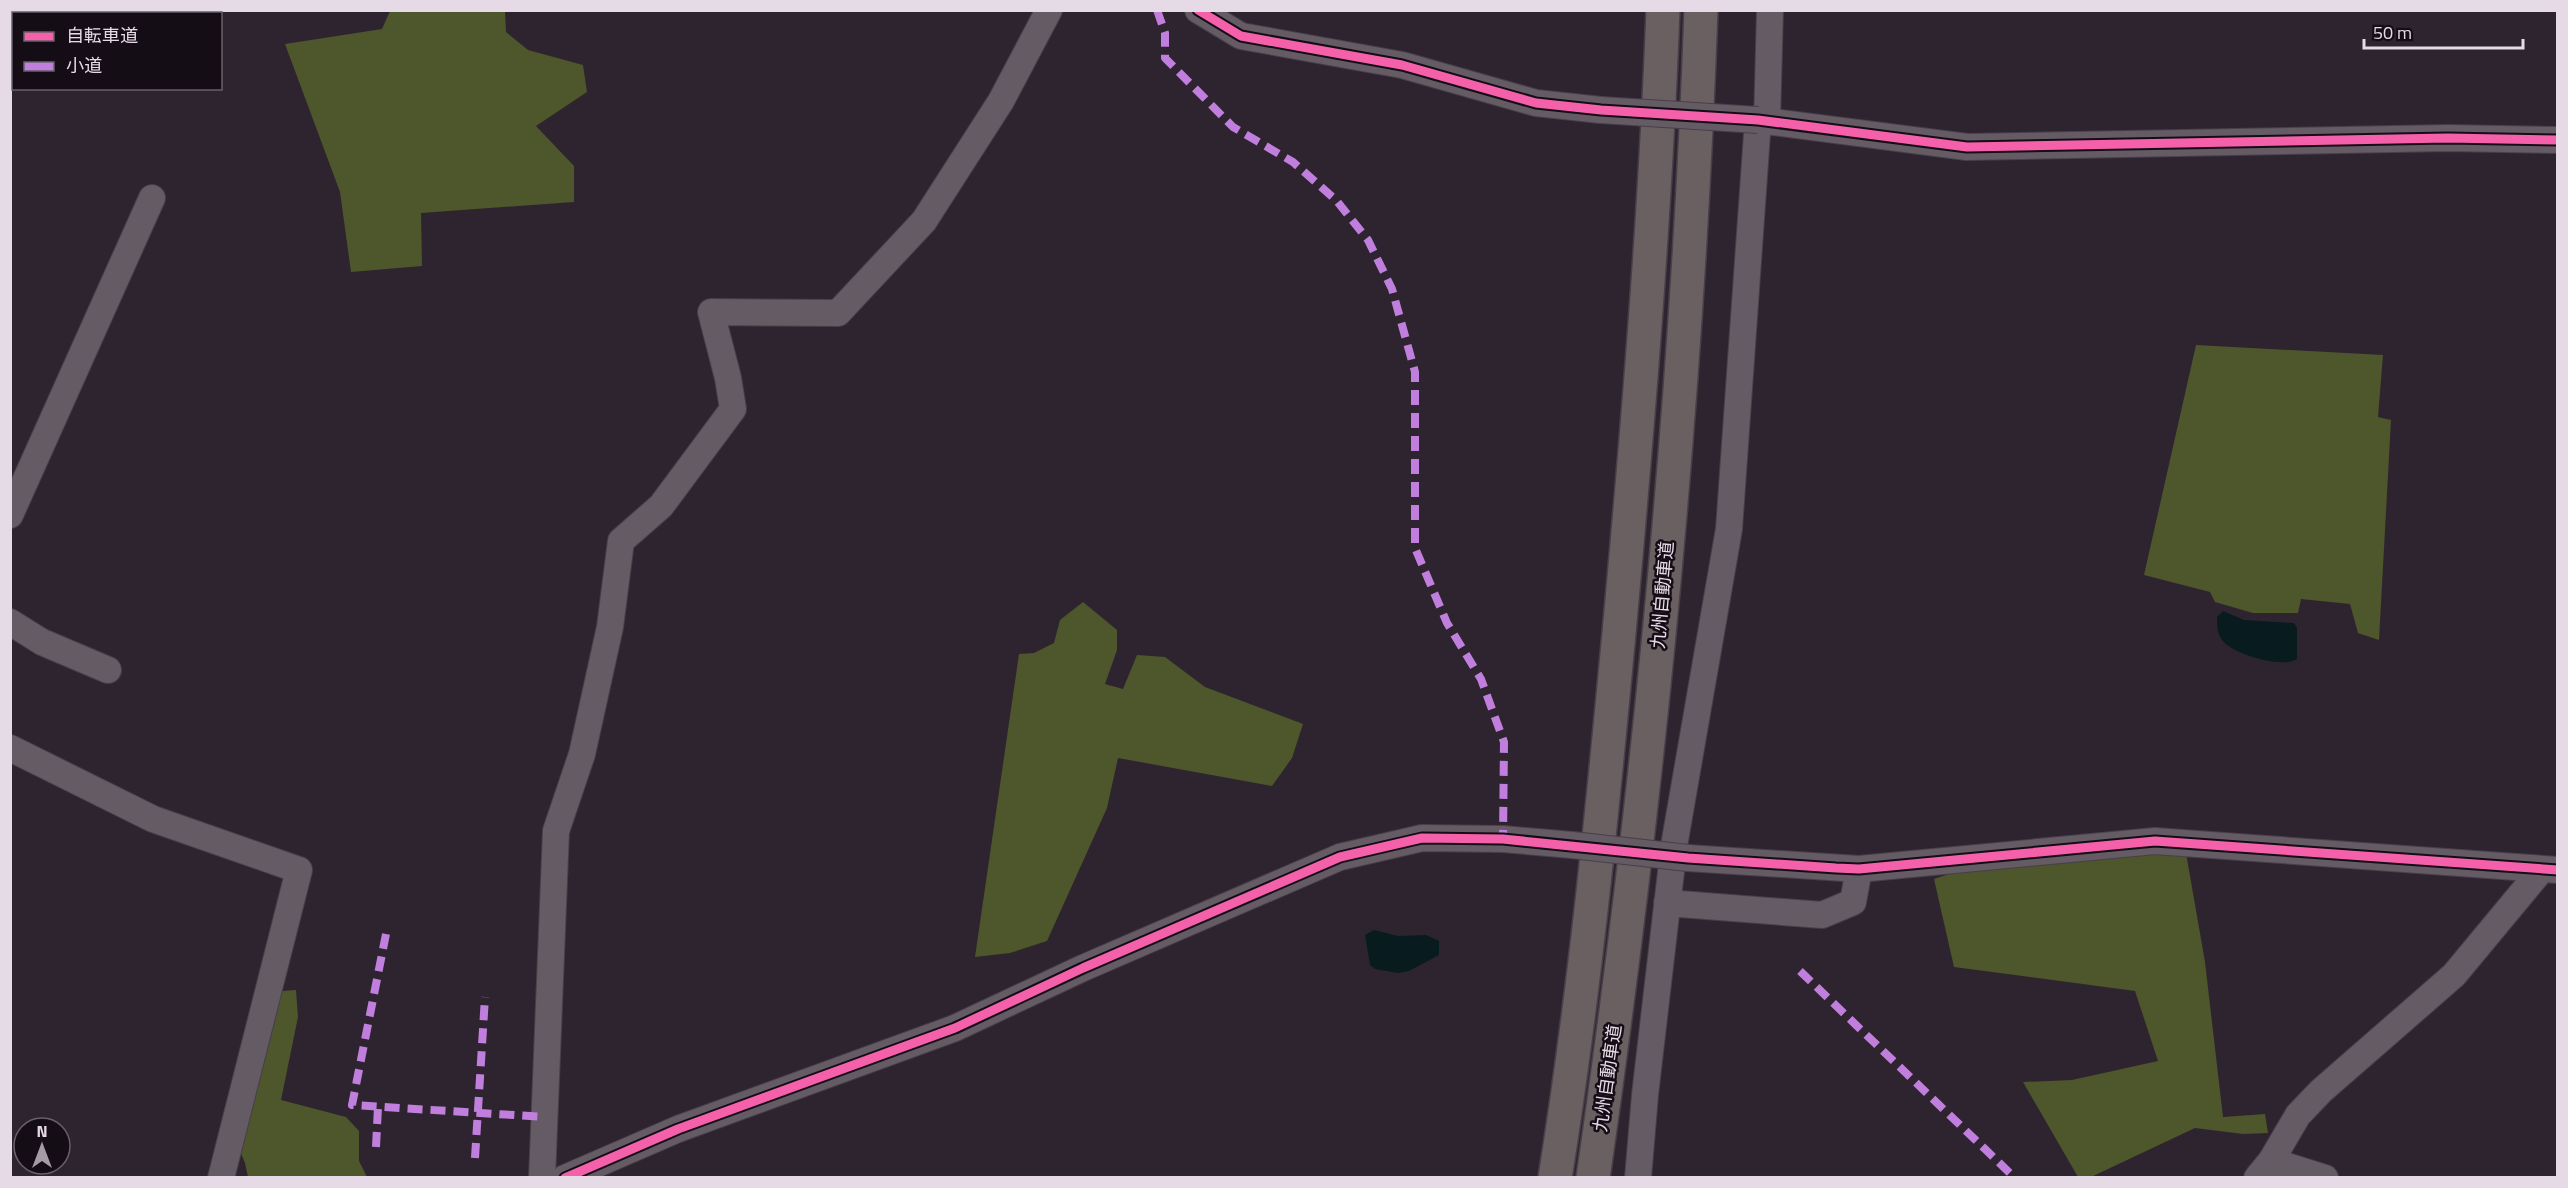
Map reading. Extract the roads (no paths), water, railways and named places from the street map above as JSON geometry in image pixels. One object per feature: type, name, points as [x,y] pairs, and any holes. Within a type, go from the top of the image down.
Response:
[{"type":"highway","name":"九州自動車道","points":[[1555,1178],[1605,788],[1641,397],[1659,113],[1663,10]]},
{"type":"highway","name":"九州自動車道","points":[[1593,1178],[1642,805],[1674,473],[1701,10]]},
{"type":"street","points":[[542,1178],[556,831],[582,754],[610,627],[621,541],[661,506],[733,409],[728,378],[711,312],[838,313],[924,221],[1001,100],[1049,10]]},
{"type":"street","points":[[1198,10],[1240,36],[1402,65],[1536,103],[1601,110],[1762,121],[1967,147],[2448,138],[2558,140]]},
{"type":"street","points":[[1638,1178],[1645,1095],[1688,760],[1729,530],[1770,10]]},
{"type":"street","points":[[10,515],[152,198]]},
{"type":"street","points":[[10,622],[42,642],[108,670]]},
{"type":"street","points":[[10,748],[153,819],[299,870],[221,1178]]},
{"type":"street","points":[[565,1178],[678,1129],[955,1028],[1083,968],[1340,856],[1422,838],[1503,839],[1688,858],[1859,869],[2155,841],[2550,870]]},
{"type":"street","points":[[1668,903],[1822,915],[1853,902],[1859,869]]},
{"type":"street","points":[[2325,1178],[2264,1169],[2298,1116],[2321,1090],[2454,975],[2550,870]]}]
